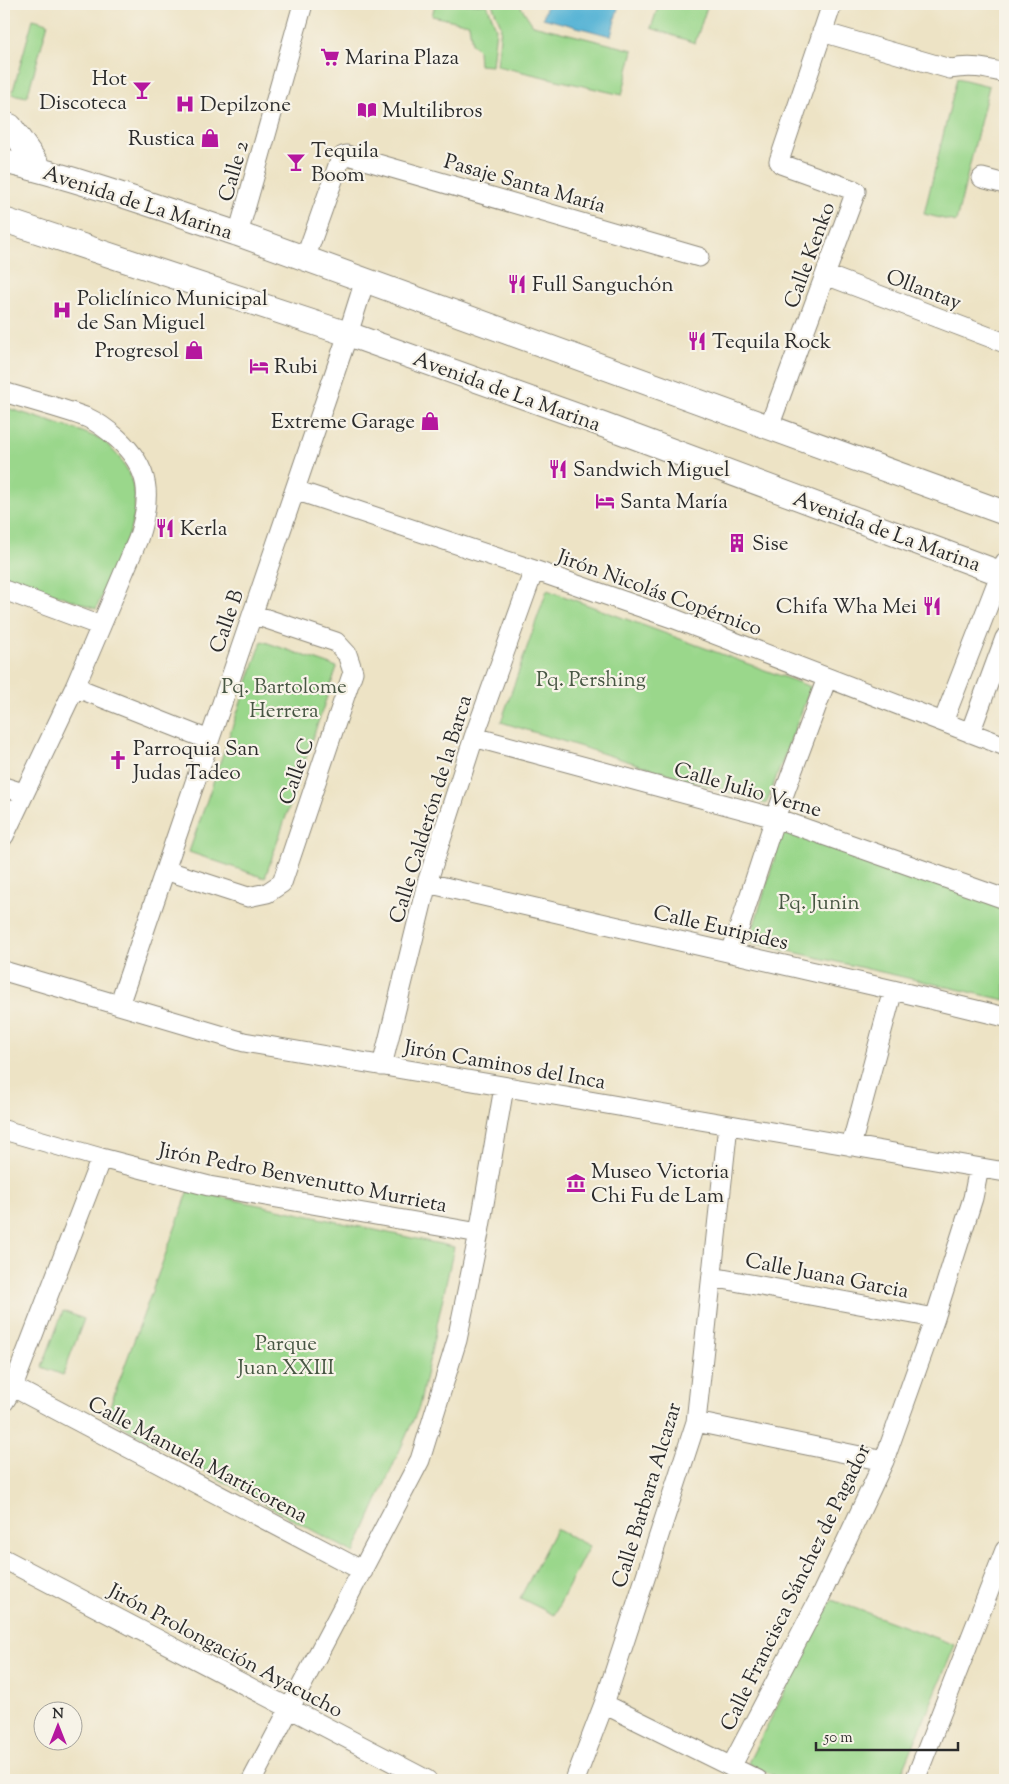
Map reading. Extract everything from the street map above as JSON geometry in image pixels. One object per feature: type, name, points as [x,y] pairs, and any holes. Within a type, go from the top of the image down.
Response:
[{"type":"main road","points":[[4,124],[10,126],[41,170]]},
{"type":"main road","name":"Avenida de La Marina","points":[[4,161],[41,170],[238,234],[1005,513]]},
{"type":"main road","name":"Avenida de La Marina","points":[[4,220],[348,334],[1004,571]]},
{"type":"street","name":"Calle 2","points":[[238,234],[303,4]]},
{"type":"street","name":"Calle Kenko","points":[[769,427],[856,191],[781,164],[779,161],[832,4]]},
{"type":"street","points":[[822,32],[950,69],[967,66],[1005,73]]},
{"type":"street","name":"Pasaje Santa María","points":[[304,259],[340,160],[346,155],[699,257]]},
{"type":"street","points":[[982,178],[1005,184]]},
{"type":"street","name":"Ollantay","points":[[826,275],[1005,343]]},
{"type":"street","name":"Calle B","points":[[118,1005],[365,280]]},
{"type":"street","points":[[4,392],[90,419],[110,432],[129,449],[142,468],[148,494],[146,517],[138,539],[75,687],[4,836]]},
{"type":"street","name":"Jirón Nicolás Copérnico","points":[[295,490],[675,619],[1005,746]]},
{"type":"street","name":"Calle Calderón de la Barca","points":[[382,1066],[427,883],[474,737],[534,570]]},
{"type":"street","points":[[943,722],[1004,571]]},
{"type":"street","points":[[4,590],[101,626]]},
{"type":"street","name":"Calle C","points":[[164,870],[248,897],[267,893],[282,883],[353,672],[347,654],[336,642],[252,614]]},
{"type":"street","points":[[970,733],[1005,638]]},
{"type":"street","points":[[731,952],[775,818],[827,678]]},
{"type":"street","points":[[75,687],[209,740]]},
{"type":"street","name":"Calle Julio Verne","points":[[474,737],[775,818],[1005,899]]},
{"type":"street","points":[[4,787],[23,793]]},
{"type":"street","name":"Calle Euripides","points":[[427,883],[1005,1017]]},
{"type":"street","name":"Jirón Caminos del Inca","points":[[4,971],[244,1042],[1005,1172]]},
{"type":"street","points":[[850,1146],[893,990]]},
{"type":"street","points":[[252,1780],[420,1460],[457,1340],[479,1233],[504,1087]]},
{"type":"street","name":"Calle Barbara Alcazar","points":[[575,1780],[604,1704],[696,1422],[728,1125]]},
{"type":"street","name":"Jirón Pedro Benvenutto Murrieta","points":[[4,1130],[209,1186],[479,1233]]},
{"type":"street","points":[[8,1395],[101,1158]]},
{"type":"street","name":"Calle Francisca Sánchez de Pagador","points":[[731,1767],[821,1596],[884,1461],[934,1318],[973,1198],[979,1168]]},
{"type":"street","name":"Calle Juana Garcia","points":[[712,1277],[934,1318]]},
{"type":"street","name":"Calle Manuela Marticorena","points":[[8,1395],[363,1570]]},
{"type":"street","points":[[696,1422],[884,1461]]},
{"type":"street","points":[[915,1780],[1005,1550]]},
{"type":"street","name":"Jirón Prolongación Ayacucho","points":[[4,1559],[427,1780]]},
{"type":"street","points":[[604,1704],[758,1780]]},
{"type":"green space","points":[[435,4],[487,4],[496,28],[492,66],[479,65],[478,50],[472,44],[469,24],[432,16]]},
{"type":"green space","points":[[492,4],[519,4],[533,25],[633,50],[622,95],[497,66],[501,26]]},
{"type":"green space","points":[[659,4],[708,4],[695,43],[651,28]]},
{"type":"green space","points":[[33,19],[48,23],[27,97],[12,94]]},
{"type":"green space","points":[[957,78],[989,86],[956,222],[924,214]]},
{"type":"green space","points":[[4,407],[103,440],[119,457],[130,474],[135,496],[134,516],[129,534],[96,609],[4,575]]},
{"type":"green space","name":"Pq. Pershing","points":[[547,590],[811,687],[766,804],[501,722]]},
{"type":"green space","name":"Pq. Bartolome Herrera","points":[[262,641],[337,667],[265,878],[189,852]]},
{"type":"green space","name":"Pq. Junin","points":[[783,831],[1005,906],[1005,1000],[749,942]]},
{"type":"green space","name":"Parque Juan XXIII","points":[[189,1190],[454,1247],[419,1407],[354,1553],[106,1417]]},
{"type":"green space","points":[[63,1311],[84,1319],[63,1375],[42,1367]]},
{"type":"green space","points":[[556,1529],[589,1546],[554,1615],[520,1598]]},
{"type":"green space","points":[[832,1600],[955,1645],[899,1780],[782,1780],[748,1763]]},
{"type":"water","points":[[547,4],[619,4],[611,36],[543,18]]},
{"type":"place","name":"Marina Plaza","points":[[330,57]]},
{"type":"place","name":"Hot Discoteca","points":[[142,90]]},
{"type":"place","name":"Depilzone","points":[[185,104]]},
{"type":"place","name":"Multilibros","points":[[367,110]]},
{"type":"place","name":"Rustica","points":[[210,138]]},
{"type":"place","name":"Tequila Boom","points":[[296,162]]},
{"type":"place","name":"Full Sanguchón","points":[[517,284]]},
{"type":"place","name":"Policlínico Municipal de San Miguel","points":[[62,310]]},
{"type":"place","name":"Tequila Rock","points":[[697,341]]},
{"type":"place","name":"Progresol","points":[[194,350]]},
{"type":"place","name":"Rubi","points":[[259,366]]},
{"type":"place","name":"Extreme Garage","points":[[430,421]]},
{"type":"place","name":"Sandwich Miguel","points":[[558,469]]},
{"type":"place","name":"Santa María","points":[[605,501]]},
{"type":"place","name":"Kerla","points":[[165,528]]},
{"type":"place","name":"Sise","points":[[737,543]]},
{"type":"place","name":"Chifa Wha Mei","points":[[932,606]]},
{"type":"place","name":"Parroquia San Judas Tadeo","points":[[118,760]]},
{"type":"place","name":"Museo Victoria Chi Fu de Lam","points":[[576,1183]]}]
